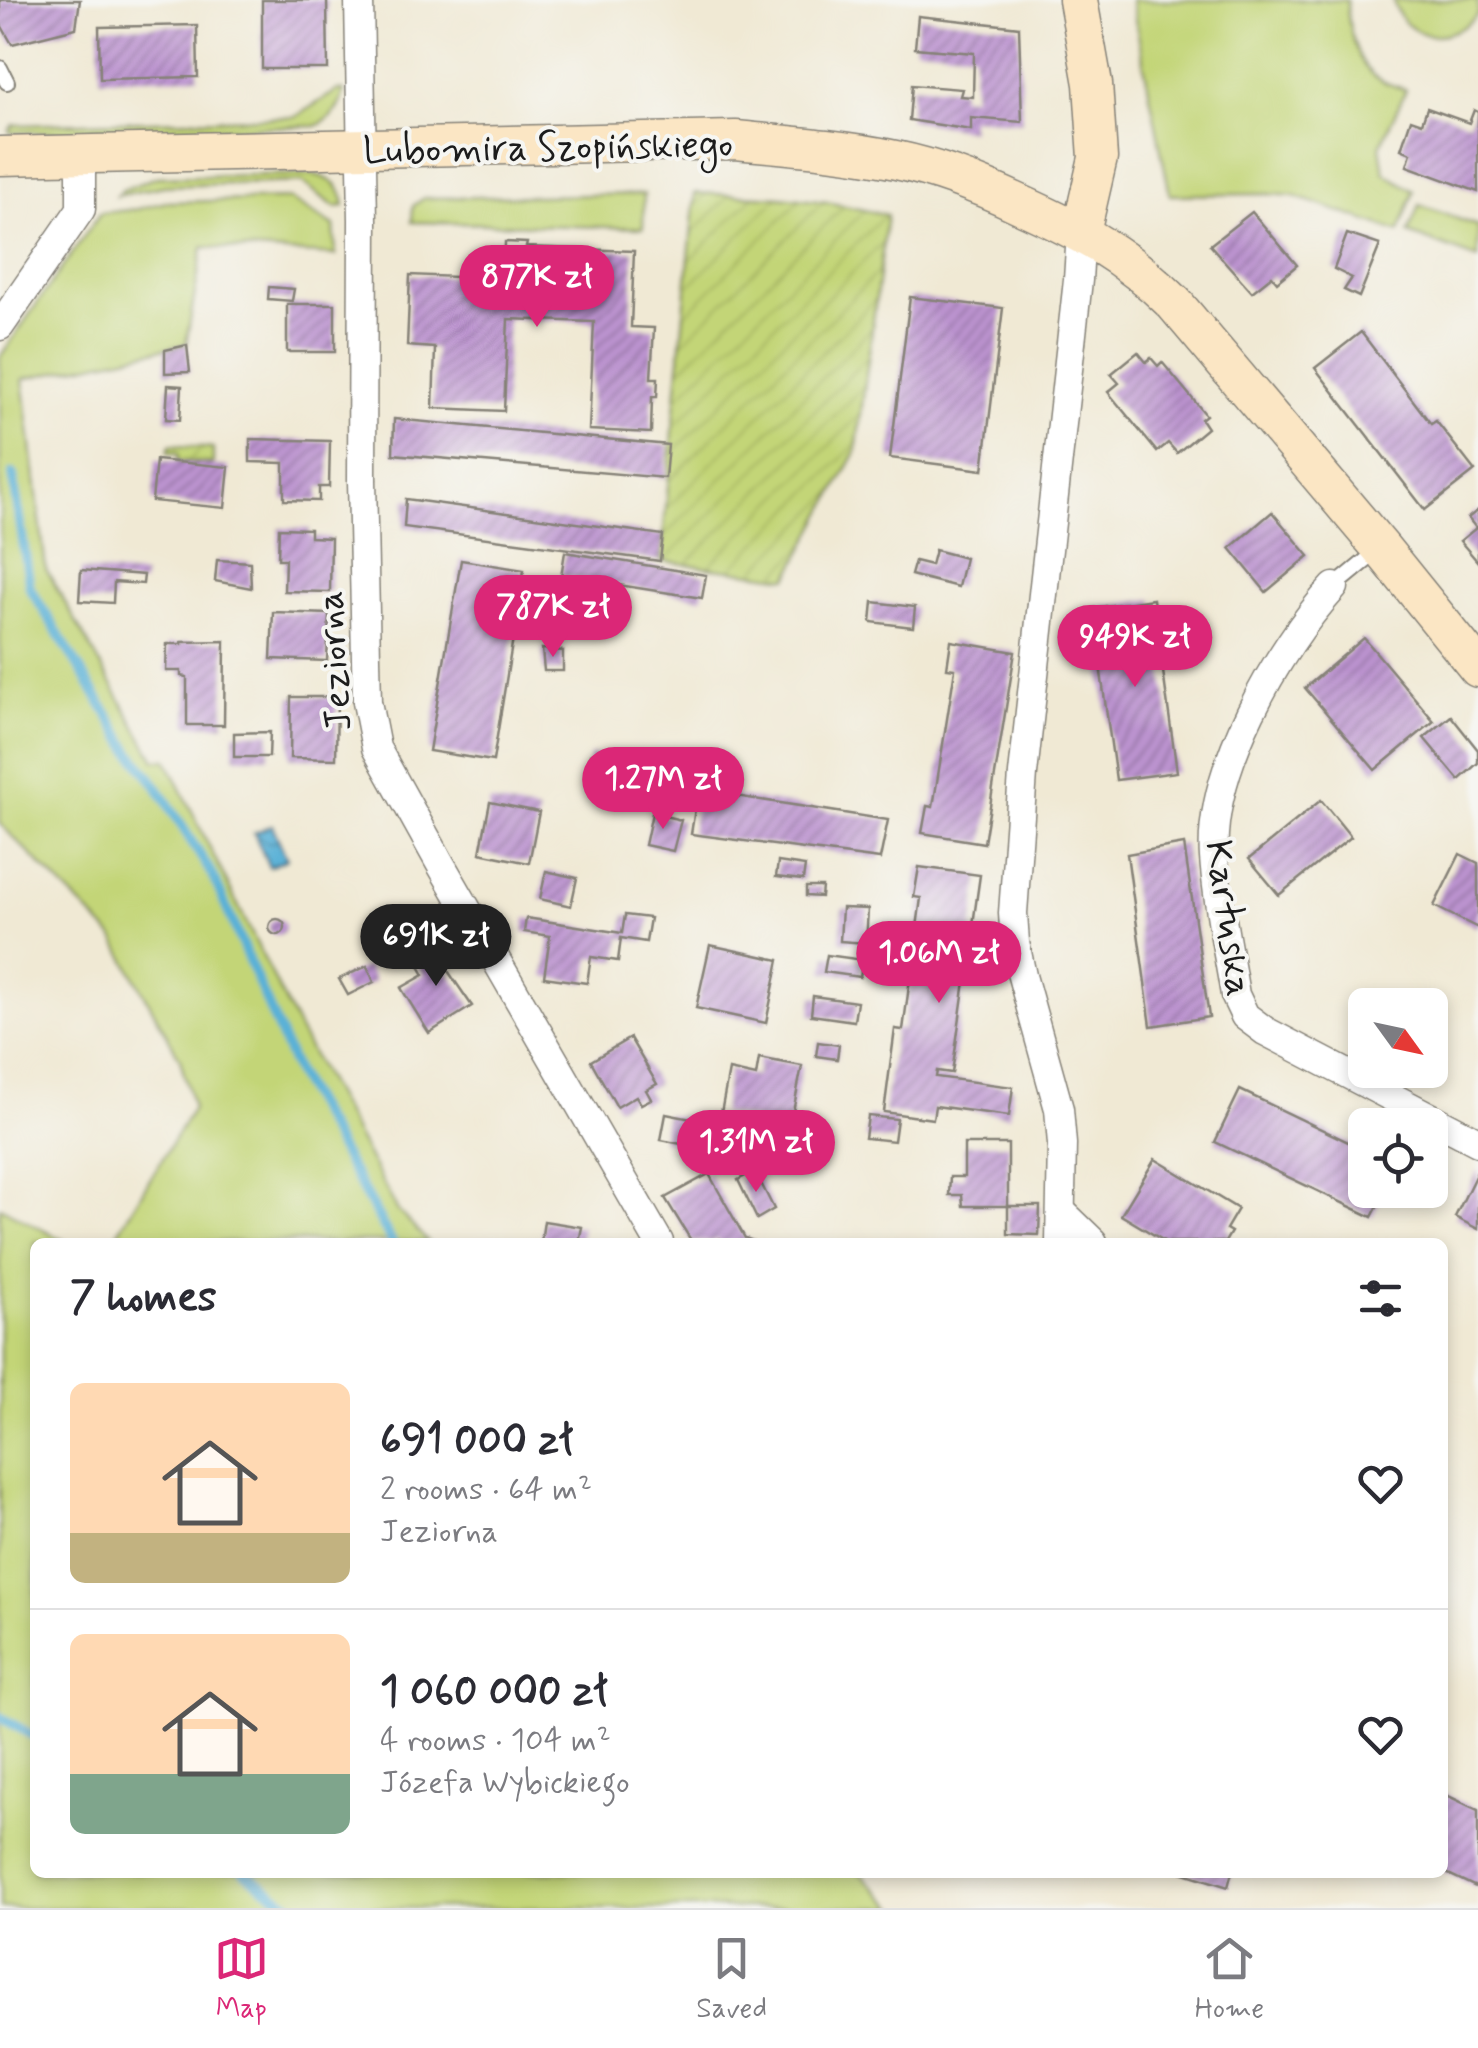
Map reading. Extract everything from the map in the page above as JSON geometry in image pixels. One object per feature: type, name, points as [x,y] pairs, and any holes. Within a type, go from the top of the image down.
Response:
[{"type":"main road","points":[[1078,0],[1093,84],[1098,158],[1081,232],[1148,277],[1174,303],[1478,668]]},
{"type":"main road","name":"Lubomira Szopińskiego","points":[[0,156],[735,140],[898,160],[966,179],[1081,232]]},
{"type":"street","name":"Jeziorna","points":[[359,0],[367,702],[376,748],[657,1238]]},
{"type":"street","points":[[0,326],[81,209],[82,154]]},
{"type":"street","points":[[1060,1238],[1059,1109],[1022,976],[1013,913],[1023,774],[1081,232]]},
{"type":"street","name":"Kartuska","points":[[1334,586],[1290,643],[1268,680],[1233,751],[1220,798],[1214,857],[1235,995],[1245,1016],[1266,1031],[1478,1142]]},
{"type":"street","points":[[1062,1212],[1088,1238]]},
{"type":"lane","name":"Kartuska","points":[[1334,586],[1380,548]]},
{"type":"green space","points":[[1131,0],[1347,0],[1351,31],[1362,62],[1378,79],[1406,90],[1380,146],[1384,173],[1414,191],[1399,232],[1294,196],[1170,195]]},
{"type":"green space","points":[[1393,0],[1478,0],[1478,14],[1455,31],[1430,35],[1407,25]]},
{"type":"green space","points":[[338,90],[344,91],[338,108],[316,126],[10,133],[14,125],[295,117]]},
{"type":"green space","points":[[312,174],[335,184],[345,206],[335,207],[302,182],[164,186],[117,196],[122,190],[156,177]]},
{"type":"green space","points":[[695,193],[827,202],[887,215],[856,452],[788,578],[661,561]]},
{"type":"green space","points":[[644,194],[643,228],[412,222],[413,206],[424,198]]},
{"type":"green space","points":[[290,199],[334,226],[336,255],[203,247],[186,344],[23,379],[46,569],[155,760],[167,760],[299,1030],[398,1211],[424,1238],[114,1238],[193,1108],[180,1059],[113,937],[0,824],[0,357],[100,213],[166,202]]},
{"type":"green space","points":[[1419,205],[1478,226],[1478,259],[1408,233]]},
{"type":"green space","points":[[170,445],[213,449],[213,464],[178,461],[178,454],[168,453]]},
{"type":"green space","points":[[0,1207],[58,1238],[30,1238],[30,1878],[865,1878],[896,1908],[0,1908]]},
{"type":"water","points":[[272,825],[287,859],[269,867],[254,833]]},
{"type":"building","points":[[0,0],[80,0],[76,28],[12,44],[0,23]]},
{"type":"building","points":[[262,0],[327,0],[328,69],[262,69]]},
{"type":"building","points":[[918,16],[1019,27],[1022,122],[971,118],[971,130],[909,120],[912,85],[962,89],[960,96],[973,97],[974,53],[915,48]]},
{"type":"building","points":[[197,25],[198,77],[100,79],[99,27]]},
{"type":"building","points":[[1427,108],[1469,123],[1474,110],[1478,112],[1478,192],[1407,166],[1411,153],[1401,149],[1411,119],[1422,123]]},
{"type":"building","points":[[1252,212],[1297,265],[1277,282],[1272,276],[1252,292],[1210,245]]},
{"type":"building","points":[[1347,234],[1380,245],[1359,297],[1344,290],[1352,278],[1334,269]]},
{"type":"building","points":[[505,242],[527,243],[526,247],[634,251],[631,327],[654,328],[651,378],[658,378],[657,397],[652,397],[651,433],[589,430],[594,322],[508,319],[504,411],[433,408],[435,348],[407,346],[410,275],[504,279]]},
{"type":"building","points":[[269,287],[294,289],[292,301],[268,299]]},
{"type":"building","points":[[910,297],[1003,308],[983,470],[890,458]]},
{"type":"building","points":[[287,304],[335,304],[335,352],[287,352]]},
{"type":"building","points":[[1361,332],[1431,424],[1436,421],[1475,471],[1425,510],[1315,368]]},
{"type":"building","points":[[187,345],[190,372],[165,373],[165,350]]},
{"type":"building","points":[[1138,352],[1146,362],[1151,358],[1158,366],[1162,362],[1206,415],[1201,419],[1207,428],[1177,453],[1168,443],[1157,452],[1108,392],[1119,383],[1111,374]]},
{"type":"building","points":[[168,385],[182,386],[180,420],[166,419]]},
{"type":"building","points":[[394,419],[668,445],[665,478],[393,454]]},
{"type":"building","points":[[250,439],[330,441],[329,487],[319,487],[319,501],[284,500],[284,463],[250,462]]},
{"type":"building","points":[[156,460],[229,467],[225,508],[152,501]]},
{"type":"building","points":[[406,499],[663,535],[660,561],[404,527]]},
{"type":"building","points":[[1478,510],[1478,562],[1460,541],[1476,528],[1468,518]]},
{"type":"building","points":[[1272,512],[1309,556],[1266,592],[1230,548]]},
{"type":"building","points":[[279,528],[310,529],[310,537],[331,538],[330,592],[284,591],[285,559],[278,559]]},
{"type":"building","points":[[935,550],[965,558],[958,587],[911,575],[915,561],[931,565]]},
{"type":"building","points":[[565,552],[706,575],[702,598],[561,576]]},
{"type":"building","points":[[217,560],[250,562],[251,588],[215,581]]},
{"type":"building","points":[[461,560],[524,570],[493,761],[429,751]]},
{"type":"building","points":[[81,570],[144,575],[143,584],[114,582],[113,603],[79,601]]},
{"type":"building","points":[[1153,599],[1177,772],[1116,780],[1092,608]]},
{"type":"building","points":[[873,602],[915,607],[913,627],[871,622]]},
{"type":"building","points":[[273,612],[329,614],[327,661],[271,659]]},
{"type":"building","points":[[1364,638],[1434,721],[1375,770],[1305,688]]},
{"type":"building","points":[[225,641],[224,725],[187,725],[187,677],[181,676],[181,671],[166,671],[167,644]]},
{"type":"building","points":[[951,641],[1015,652],[984,843],[922,833],[927,806],[933,807],[955,669],[947,668]]},
{"type":"building","points":[[542,649],[563,651],[563,671],[544,671]]},
{"type":"building","points":[[291,697],[337,697],[336,759],[290,758]]},
{"type":"building","points":[[1451,716],[1478,750],[1478,763],[1459,780],[1424,738]]},
{"type":"building","points":[[270,732],[269,757],[234,757],[234,733]]},
{"type":"building","points":[[590,754],[644,766],[640,782],[587,771]]},
{"type":"building","points":[[698,790],[888,820],[880,859],[691,834]]},
{"type":"building","points":[[1321,800],[1351,837],[1279,895],[1249,859]]},
{"type":"building","points":[[490,802],[539,812],[529,863],[480,853]]},
{"type":"building","points":[[652,813],[681,820],[673,851],[645,845]]},
{"type":"building","points":[[1184,844],[1209,1017],[1151,1026],[1127,854]]},
{"type":"building","points":[[1460,854],[1478,863],[1478,928],[1434,906]]},
{"type":"building","points":[[778,862],[805,866],[803,880],[776,877]]},
{"type":"building","points":[[919,867],[980,875],[952,1073],[937,1071],[936,1077],[1013,1087],[1009,1116],[935,1106],[933,1119],[884,1112],[895,1029],[903,1030],[921,898],[914,897]]},
{"type":"building","points":[[546,871],[577,878],[571,906],[540,899]]},
{"type":"building","points":[[806,887],[822,887],[821,897],[806,896]]},
{"type":"building","points":[[842,908],[868,909],[866,943],[840,941]]},
{"type":"building","points":[[625,915],[650,918],[646,942],[621,938],[618,961],[591,957],[587,983],[544,977],[550,936],[524,932],[526,918],[622,933]]},
{"type":"building","points":[[277,919],[285,927],[277,935],[269,927]]},
{"type":"building","points":[[444,943],[453,947],[456,955],[446,968],[472,1006],[429,1033],[401,988],[424,975],[415,959]]},
{"type":"building","points":[[710,945],[779,960],[766,1023],[696,1008]]},
{"type":"building","points":[[827,955],[863,960],[860,977],[824,972]]},
{"type":"building","points":[[367,966],[374,982],[348,995],[339,979]]},
{"type":"building","points":[[813,996],[857,1002],[854,1021],[811,1015]]},
{"type":"building","points":[[630,1038],[657,1084],[646,1090],[651,1099],[641,1104],[636,1096],[617,1107],[591,1061]]},
{"type":"building","points":[[818,1042],[839,1045],[837,1059],[816,1056]]},
{"type":"building","points":[[759,1058],[802,1066],[790,1127],[721,1113],[729,1070],[756,1076]]},
{"type":"building","points":[[1240,1090],[1348,1142],[1348,1206],[1215,1142]]},
{"type":"building","points":[[666,1114],[722,1125],[717,1151],[661,1140]]},
{"type":"building","points":[[868,1116],[897,1119],[894,1141],[865,1138]]},
{"type":"building","points":[[964,1144],[1008,1144],[1008,1206],[963,1206],[962,1195],[949,1195],[950,1177],[964,1177]]},
{"type":"building","points":[[1155,1159],[1238,1209],[1226,1229],[1231,1232],[1227,1238],[1159,1238],[1121,1215]]},
{"type":"building","points":[[1478,1170],[1478,1229],[1455,1217]]},
{"type":"building","points":[[755,1171],[774,1209],[757,1219],[738,1180]]},
{"type":"building","points":[[709,1174],[745,1238],[690,1238],[665,1198]]},
{"type":"building","points":[[1008,1206],[1040,1206],[1039,1235],[1008,1234]]},
{"type":"building","points":[[1353,1208],[1377,1208],[1372,1217]]},
{"type":"building","points":[[544,1221],[582,1227],[580,1238],[542,1238]]},
{"type":"building","points":[[1448,1796],[1478,1810],[1478,1888],[1448,1874]]},
{"type":"building","points":[[1200,1878],[1230,1878],[1228,1887]]},
{"type":"waterway","points":[[13,474],[30,588],[213,876],[297,1074],[390,1238]]},
{"type":"waterway","points":[[0,1717],[30,1734]]},
{"type":"waterway","points":[[252,1878],[294,1908]]}]
